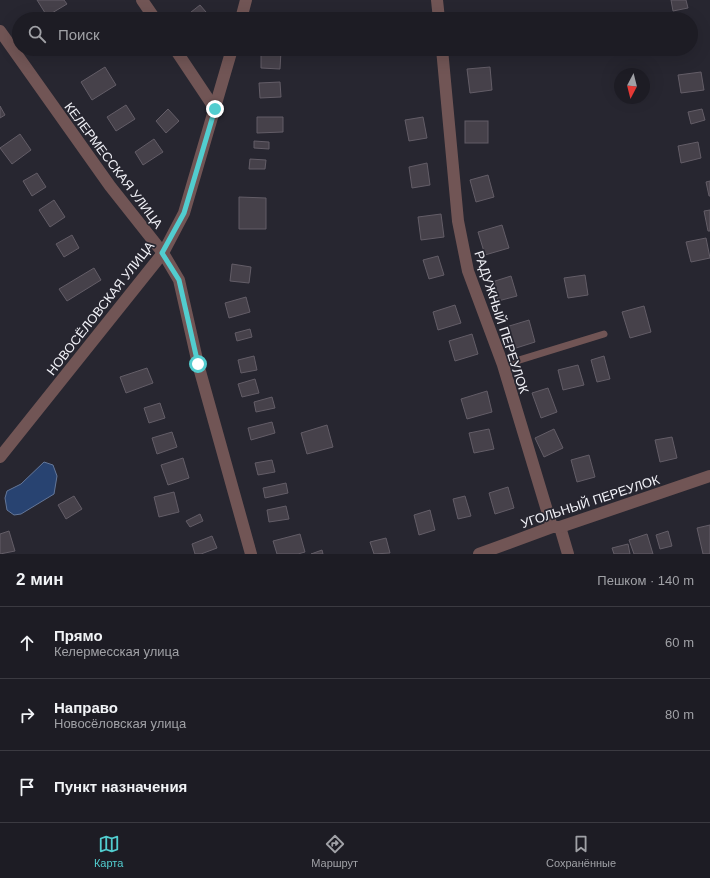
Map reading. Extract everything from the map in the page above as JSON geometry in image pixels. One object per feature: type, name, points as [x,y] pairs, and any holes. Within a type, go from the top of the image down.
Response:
[{"type":"street","points":[[142,0],[150,12]]},
{"type":"street","points":[[243,12],[246,0]]},
{"type":"street","points":[[437,0],[438,12]]},
{"type":"street","name":"КЕЛЕРМЕССКАЯ УЛИЦА","points":[[0,31],[12,48]]},
{"type":"street","name":"КЕЛЕРМЕССКАЯ УЛИЦА","points":[[18,56],[110,186],[162,253],[179,280],[198,364],[251,554]]},
{"type":"street","points":[[180,56],[215,109]]},
{"type":"street","name":"НОВОСЁЛОВСКАЯ УЛИЦА","points":[[0,457],[162,253],[184,213],[230,56]]},
{"type":"street","name":"РАДУЖНЫЙ ПЕРЕУЛОК","points":[[443,56],[458,221],[468,271],[503,365],[556,527],[568,554]]},
{"type":"street","name":"УГОЛЬНЫЙ ПЕРЕУЛОК","points":[[479,554],[710,476]]},
{"type":"lane","points":[[503,365],[604,334]]},
{"type":"water","points":[[44,462],[53,465],[57,476],[54,494],[21,514],[14,515],[7,510],[5,498],[7,491],[21,484]]},
{"type":"building","points":[[37,0],[64,0],[67,4],[54,12],[44,12]]},
{"type":"building","points":[[671,0],[686,0],[688,8],[673,11]]},
{"type":"building","points":[[200,5],[206,12],[191,12]]},
{"type":"building","points":[[261,56],[281,56],[280,69],[261,68]]},
{"type":"building","points":[[105,67],[116,85],[92,100],[81,82]]},
{"type":"building","points":[[490,67],[492,90],[470,93],[467,69]]},
{"type":"building","points":[[701,72],[704,90],[681,93],[678,75]]},
{"type":"building","points":[[280,82],[281,97],[260,98],[259,83]]},
{"type":"building","points":[[126,105],[135,119],[116,131],[107,117]]},
{"type":"building","points":[[0,106],[5,115],[0,118]]},
{"type":"building","points":[[168,109],[179,121],[166,133],[156,121]]},
{"type":"building","points":[[702,109],[705,120],[691,124],[688,112]]},
{"type":"building","points":[[257,117],[283,117],[283,132],[257,133]]},
{"type":"building","points":[[423,117],[427,138],[409,141],[405,120]]},
{"type":"building","points":[[465,121],[488,121],[488,143],[465,143]]},
{"type":"building","points":[[20,134],[31,150],[12,164],[0,148]]},
{"type":"building","points":[[154,139],[163,152],[143,165],[135,152]]},
{"type":"building","points":[[254,141],[269,142],[269,149],[254,148]]},
{"type":"building","points":[[698,142],[701,158],[681,163],[678,146]]},
{"type":"building","points":[[250,159],[266,160],[265,169],[249,169]]},
{"type":"building","points":[[427,163],[430,185],[412,188],[409,167]]},
{"type":"building","points":[[37,173],[46,187],[32,196],[23,181]]},
{"type":"building","points":[[488,175],[494,197],[476,202],[470,180]]},
{"type":"building","points":[[710,181],[710,196],[709,196],[706,182]]},
{"type":"building","points":[[239,197],[266,198],[266,229],[239,229]]},
{"type":"building","points":[[54,200],[65,217],[50,227],[39,210]]},
{"type":"building","points":[[710,210],[710,231],[708,231],[704,211]]},
{"type":"building","points":[[441,214],[444,237],[421,240],[418,217]]},
{"type":"building","points":[[502,225],[509,248],[485,255],[478,232]]},
{"type":"building","points":[[72,235],[79,248],[64,257],[56,244]]},
{"type":"building","points":[[706,238],[710,258],[691,262],[686,242]]},
{"type":"building","points":[[438,256],[444,275],[429,279],[423,260]]},
{"type":"building","points":[[232,264],[251,267],[249,283],[230,281]]},
{"type":"building","points":[[94,268],[101,280],[67,301],[59,289]]},
{"type":"building","points":[[585,275],[588,295],[568,298],[564,278]]},
{"type":"building","points":[[511,276],[517,296],[498,301],[492,282]]},
{"type":"building","points":[[246,297],[250,312],[229,318],[225,303]]},
{"type":"building","points":[[455,305],[461,323],[438,330],[433,312]]},
{"type":"building","points":[[644,306],[651,332],[630,338],[622,312]]},
{"type":"building","points":[[529,320],[535,342],[513,349],[506,327]]},
{"type":"building","points":[[250,329],[252,337],[237,341],[235,333]]},
{"type":"building","points":[[472,334],[478,354],[455,361],[449,341]]},
{"type":"building","points":[[254,356],[257,370],[241,373],[238,360]]},
{"type":"building","points":[[604,356],[610,379],[597,382],[591,360]]},
{"type":"building","points":[[578,365],[584,385],[563,390],[558,370]]},
{"type":"building","points":[[147,368],[153,383],[126,393],[120,377]]},
{"type":"building","points":[[255,379],[259,393],[242,397],[238,384]]},
{"type":"building","points":[[548,388],[557,412],[541,418],[532,393]]},
{"type":"building","points":[[487,391],[492,412],[467,419],[461,399]]},
{"type":"building","points":[[272,397],[275,408],[256,412],[254,402]]},
{"type":"building","points":[[160,403],[165,418],[149,423],[144,408]]},
{"type":"building","points":[[272,422],[275,433],[251,440],[248,428]]},
{"type":"building","points":[[327,425],[333,447],[307,454],[301,433]]},
{"type":"building","points":[[489,429],[494,449],[474,453],[469,433]]},
{"type":"building","points":[[554,429],[563,448],[544,457],[535,438]]},
{"type":"building","points":[[172,432],[177,447],[157,454],[152,438]]},
{"type":"building","points":[[672,437],[677,458],[660,462],[655,440]]},
{"type":"building","points":[[589,455],[595,477],[577,482],[571,460]]},
{"type":"building","points":[[183,458],[189,478],[168,485],[161,465]]},
{"type":"building","points":[[272,460],[275,472],[258,475],[255,463]]},
{"type":"building","points":[[286,483],[288,493],[265,498],[263,488]]},
{"type":"building","points":[[508,487],[514,508],[495,514],[489,493]]},
{"type":"building","points":[[174,492],[179,512],[159,517],[154,497]]},
{"type":"building","points":[[74,496],[82,509],[66,519],[58,505]]},
{"type":"building","points":[[465,496],[471,516],[458,519],[453,499]]},
{"type":"building","points":[[286,506],[289,519],[269,522],[267,510]]},
{"type":"building","points":[[430,510],[435,530],[419,535],[414,515]]},
{"type":"building","points":[[200,514],[203,521],[190,527],[186,521]]},
{"type":"building","points":[[710,525],[710,554],[703,554],[697,528]]},
{"type":"building","points":[[9,531],[15,551],[0,554],[0,534]]},
{"type":"building","points":[[668,531],[672,546],[660,549],[656,535]]},
{"type":"building","points":[[300,534],[305,552],[298,554],[277,554],[273,541]]},
{"type":"building","points":[[647,534],[653,554],[634,554],[629,540]]},
{"type":"building","points":[[212,536],[217,548],[201,554],[195,554],[192,544]]},
{"type":"building","points":[[386,538],[390,553],[374,554],[370,542]]},
{"type":"building","points":[[628,544],[630,554],[614,554],[612,548]]},
{"type":"building","points":[[322,550],[323,554],[311,554]]},
{"type":"route","points":[[198,364],[179,280],[162,253],[184,213],[215,109]]}]
